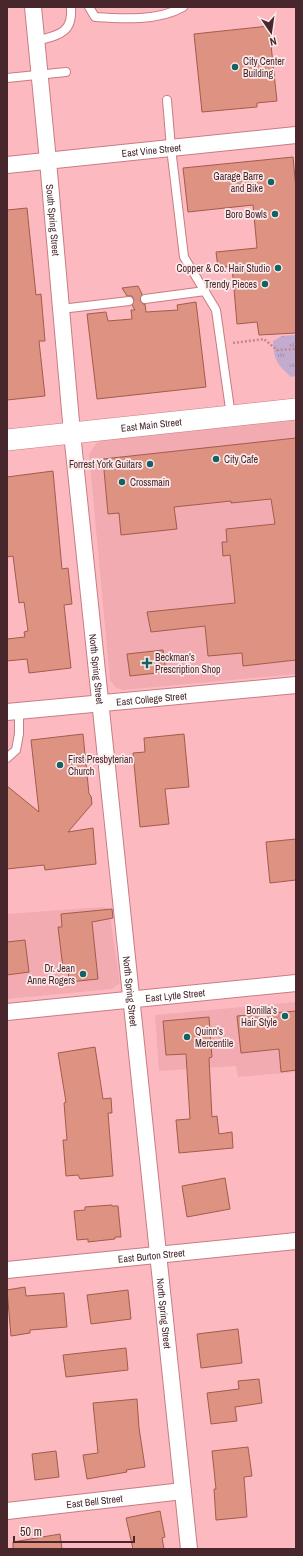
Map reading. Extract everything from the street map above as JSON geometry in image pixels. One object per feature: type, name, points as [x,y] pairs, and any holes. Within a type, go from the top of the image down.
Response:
[{"type":"street","name":"South Spring Street","points":[[33,7],[72,433]]},
{"type":"street","name":"East Vine Street","points":[[7,165],[296,135]]},
{"type":"street","name":"East Main Street","points":[[7,440],[296,409]]},
{"type":"street","name":"North Spring Street","points":[[72,433],[189,1549]]},
{"type":"street","name":"East College Street","points":[[13,711],[296,685]]},
{"type":"street","name":"East Lytle Street","points":[[7,1012],[296,982]]},
{"type":"street","name":"East Burton Street","points":[[7,1270],[296,1242]]},
{"type":"street","name":"East Bell Street","points":[[7,1511],[183,1491]]},
{"type":"lane","points":[[36,41],[61,34],[68,27],[71,7]]},
{"type":"lane","points":[[89,7],[95,17],[122,19],[167,14],[183,7]]},
{"type":"lane","points":[[7,78],[66,72]]},
{"type":"lane","points":[[167,100],[184,258],[216,310],[231,416]]},
{"type":"lane","points":[[145,299],[205,291]]},
{"type":"lane","points":[[61,309],[130,301]]},
{"type":"lane","points":[[7,758],[16,750],[19,734],[13,711]]},
{"type":"path","points":[[222,344],[264,339],[277,350],[296,349]]},
{"type":"shaded area","points":[[296,417],[296,674],[123,690],[116,688],[110,680],[89,454],[95,445],[101,440]]},
{"type":"shaded area","points":[[102,907],[109,908],[120,983],[112,989],[7,999],[7,914]]},
{"type":"shaded area","points":[[296,1002],[296,1072],[238,1077],[236,1066],[159,1071],[155,1015]]},
{"type":"green space","points":[[296,335],[296,376],[291,377],[282,369],[275,358],[273,341],[282,336]]},
{"type":"building","name":"City Center Building","points":[[269,26],[277,101],[257,103],[257,107],[202,112],[194,34]]},
{"type":"building","points":[[293,157],[296,189],[296,333],[259,335],[257,322],[237,324],[232,266],[218,268],[216,252],[257,248],[253,205],[188,212],[183,168]]},
{"type":"building","points":[[27,208],[36,295],[41,294],[45,341],[39,341],[45,396],[7,400],[7,210]]},
{"type":"building","points":[[138,286],[142,294],[140,300],[143,304],[145,304],[146,312],[178,310],[177,305],[196,302],[206,387],[97,399],[87,314],[106,312],[108,321],[132,319],[131,310],[135,310],[132,305],[134,300],[132,296],[127,296],[122,288]]},
{"type":"building","points":[[296,438],[296,660],[243,666],[242,653],[208,656],[205,626],[151,632],[147,612],[235,603],[230,555],[223,556],[222,542],[227,542],[226,529],[275,524],[271,499],[231,503],[231,501],[174,507],[177,529],[121,535],[119,513],[108,514],[103,459]]},
{"type":"building","points":[[53,471],[62,569],[68,568],[72,604],[64,605],[71,668],[29,673],[27,659],[7,661],[7,639],[25,637],[24,632],[28,631],[24,602],[19,603],[13,556],[7,557],[7,477]]},
{"type":"building","name":"Beckman's Prescription Shop","points":[[163,650],[166,672],[130,676],[127,654]]},
{"type":"building","points":[[83,734],[89,794],[91,796],[92,804],[68,832],[93,828],[96,864],[45,870],[44,865],[7,869],[7,786],[39,812],[31,740]]},
{"type":"building","points":[[184,734],[189,787],[165,789],[169,824],[140,827],[133,753],[145,752],[144,738]]},
{"type":"building","points":[[296,839],[296,880],[270,883],[266,842]]},
{"type":"building","points":[[112,909],[113,918],[92,922],[98,979],[69,982],[68,968],[63,968],[58,927],[62,927],[61,914]]},
{"type":"building","points":[[25,940],[29,972],[7,975],[7,942]]},
{"type":"building","points":[[296,1011],[296,1070],[281,1072],[279,1049],[241,1053],[237,1016]]},
{"type":"building","points":[[209,1017],[212,1057],[209,1058],[212,1117],[217,1116],[219,1134],[232,1132],[233,1148],[179,1153],[176,1120],[190,1119],[186,1054],[166,1055],[163,1021]]},
{"type":"building","points":[[95,1047],[103,1099],[111,1098],[112,1113],[108,1113],[113,1176],[80,1179],[78,1175],[66,1176],[63,1140],[67,1140],[64,1103],[66,1102],[58,1053]]},
{"type":"building","points":[[225,1178],[230,1209],[187,1217],[182,1186]]},
{"type":"building","points":[[118,1206],[121,1237],[88,1242],[88,1239],[77,1240],[74,1211],[85,1210],[85,1207]]},
{"type":"building","points":[[25,1287],[26,1296],[64,1293],[67,1327],[30,1330],[30,1333],[11,1336],[7,1290]]},
{"type":"building","points":[[128,1290],[131,1319],[91,1324],[87,1295]]},
{"type":"building","points":[[238,1329],[242,1363],[201,1368],[197,1334]]},
{"type":"building","points":[[126,1348],[128,1370],[66,1377],[63,1355]]},
{"type":"building","points":[[259,1379],[262,1403],[235,1407],[237,1421],[211,1424],[207,1393],[239,1389],[238,1381]]},
{"type":"building","points":[[137,1399],[139,1428],[145,1467],[126,1470],[127,1472],[87,1479],[83,1455],[98,1453],[93,1403]]},
{"type":"building","points":[[248,1447],[252,1476],[244,1477],[247,1517],[216,1520],[214,1489],[216,1489],[212,1451]]},
{"type":"building","points":[[56,1451],[59,1477],[35,1480],[32,1454]]},
{"type":"building","points":[[160,1511],[165,1537],[162,1538],[164,1549],[133,1549],[126,1518]]},
{"type":"building","points":[[60,1534],[62,1549],[13,1549],[13,1542]]},
{"type":"place","name":"City Center Building","points":[[235,67]]},
{"type":"place","name":"Garage Barre and Bike","points":[[271,182]]},
{"type":"place","name":"Boro Bowls","points":[[275,214]]},
{"type":"place","name":"Copper & Co. Hair Studio","points":[[278,268]]},
{"type":"place","name":"Trendy Pieces","points":[[265,284]]},
{"type":"place","name":"City Cafe","points":[[216,459]]},
{"type":"place","name":"Forrest York Guitars","points":[[150,464]]},
{"type":"place","name":"Crossmain","points":[[122,482]]},
{"type":"place","name":"Beckman's Prescription Shop","points":[[147,663]]},
{"type":"place","name":"First Presbyterian Church","points":[[60,765]]},
{"type":"place","name":"Dr. Jean Anne Rogers","points":[[83,974]]},
{"type":"place","name":"Bonilla's Hair Style","points":[[285,1016]]},
{"type":"place","name":"Quinn's Mercentile","points":[[187,1037]]}]
